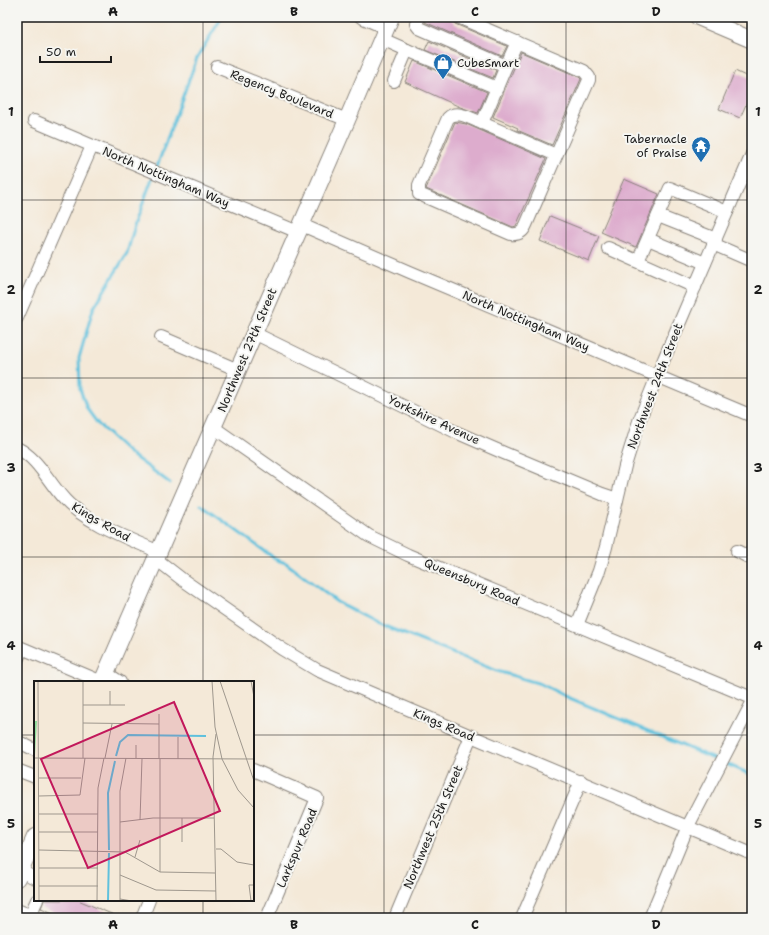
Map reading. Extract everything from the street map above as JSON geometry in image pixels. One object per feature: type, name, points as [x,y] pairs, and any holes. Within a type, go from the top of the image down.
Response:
[{"type":"main road","points":[[698,17],[752,40]]},
{"type":"main road","name":"Northwest 27th Street","points":[[104,679],[386,28]]},
{"type":"main road","points":[[18,875],[33,845]]},
{"type":"street","points":[[361,17],[386,28],[407,50],[497,88]]},
{"type":"street","points":[[419,17],[416,24],[419,28],[506,66]]},
{"type":"street","points":[[458,17],[584,71],[589,77],[589,80],[526,225],[523,231],[519,234],[511,234],[420,194],[420,185],[448,118],[452,115],[459,114],[556,155]]},
{"type":"street","points":[[482,123],[517,42]]},
{"type":"street","points":[[394,81],[407,50]]},
{"type":"street","name":"Regency Boulevard","points":[[217,67],[347,120]]},
{"type":"street","name":"North Nottingham Way","points":[[34,121],[166,178],[300,228],[410,272],[752,416]]},
{"type":"street","points":[[17,318],[92,146]]},
{"type":"street","name":"Northwest 24th Street","points":[[578,625],[599,571],[632,441],[657,376],[752,154]]},
{"type":"street","points":[[638,261],[670,188],[727,212]]},
{"type":"street","points":[[658,216],[714,241],[752,261]]},
{"type":"street","points":[[648,239],[705,263]]},
{"type":"street","points":[[608,248],[695,287]]},
{"type":"street","name":"Yorkshire Avenue","points":[[254,332],[465,436],[560,477],[617,499]]},
{"type":"street","points":[[160,337],[238,370]]},
{"type":"street","name":"Queensbury Road","points":[[213,427],[369,536],[384,544],[752,698]]},
{"type":"street","name":"Kings Road","points":[[17,448],[30,456],[65,500],[81,513],[157,555],[194,588],[304,663],[335,678],[471,736],[752,854]]},
{"type":"street","points":[[737,551],[752,559]]},
{"type":"street","points":[[17,660],[20,648],[104,679],[115,681]]},
{"type":"street","points":[[650,918],[688,826],[752,703]]},
{"type":"street","name":"Northwest 25th Street","points":[[395,918],[471,736]]},
{"type":"street","points":[[17,741],[34,750]]},
{"type":"street","points":[[17,770],[34,777]]},
{"type":"street","name":"Larkspur Road","points":[[254,770],[317,798],[267,918]]},
{"type":"street","points":[[522,918],[581,781]]},
{"type":"street","points":[[18,875],[34,878]]},
{"type":"street","points":[[17,910],[31,917],[37,901]]},
{"type":"street","points":[[142,918],[149,901]]},
{"type":"building","points":[[426,17],[446,17],[451,19],[455,24],[507,46],[502,56],[425,22]]},
{"type":"building","points":[[429,41],[496,70],[493,78],[425,50]]},
{"type":"building","points":[[521,52],[581,79],[552,145],[517,130],[518,128],[493,117]]},
{"type":"building","points":[[414,61],[487,92],[478,113],[460,107],[405,82]]},
{"type":"building","points":[[735,71],[752,79],[752,91],[740,118],[719,109]]},
{"type":"building","points":[[455,122],[466,124],[546,159],[516,226],[513,227],[426,189]]},
{"type":"building","points":[[624,179],[659,194],[636,247],[601,232]]},
{"type":"building","points":[[550,216],[599,236],[589,261],[540,241]]},
{"type":"building","points":[[44,901],[80,901],[121,918],[65,918],[41,908]]},
{"type":"waterway","points":[[156,169],[197,58],[222,17]]},
{"type":"waterway","points":[[153,176],[135,225],[127,253],[93,309],[79,358],[80,389],[87,409],[98,424],[129,453],[170,483]]},
{"type":"waterway","points":[[201,505],[277,560],[286,563],[337,602],[377,623],[497,671],[541,684],[565,696],[719,761]]},
{"type":"waterway","points":[[724,763],[752,775]]},
{"type":"place","name":"CubeSmart","points":[[443,80]]},
{"type":"place","name":"Tabernacle of Praise","points":[[701,163]]}]
